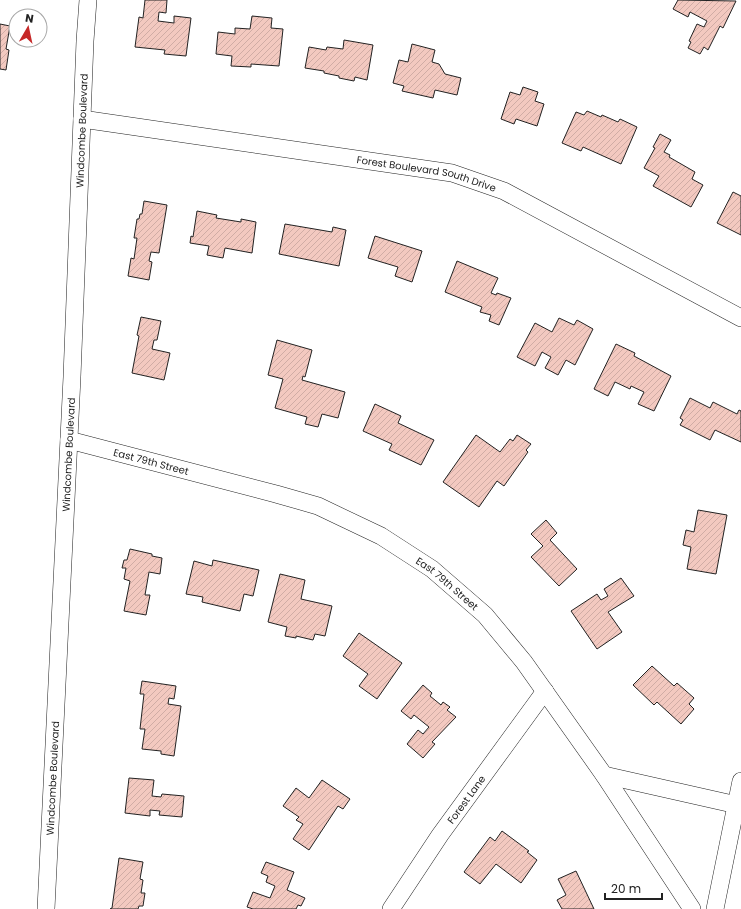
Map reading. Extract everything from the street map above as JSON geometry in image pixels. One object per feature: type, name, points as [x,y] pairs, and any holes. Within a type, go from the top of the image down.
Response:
[{"type":"street","name":"Windcombe Boulevard","points":[[46,909],[69,440],[88,0]]},
{"type":"street","name":"Forest Boulevard South Drive","points":[[82,120],[417,167],[457,175],[504,190],[741,318]]},
{"type":"street","name":"East 79th Street","points":[[69,440],[302,501],[342,516],[374,532],[411,554],[453,585],[503,636],[604,775],[692,909]]},
{"type":"street","name":"Forest Lane","points":[[391,909],[440,835],[544,692]]},
{"type":"street","points":[[604,775],[737,805]]},
{"type":"street","points":[[715,909],[741,781]]},
{"type":"building","points":[[145,0],[167,0],[166,13],[159,12],[158,21],[174,23],[174,16],[191,18],[186,56],[164,54],[165,50],[135,47],[139,17],[143,18]]},
{"type":"building","points":[[678,0],[736,1],[723,28],[720,26],[708,50],[704,47],[700,54],[688,48],[691,42],[689,41],[697,24],[704,27],[707,21],[690,12],[688,17],[673,9]]},
{"type":"building","points":[[252,16],[272,18],[271,28],[283,29],[279,66],[251,64],[251,67],[231,66],[232,56],[216,54],[218,32],[235,34],[235,28],[250,29]]},
{"type":"building","points":[[0,24],[8,26],[6,49],[9,50],[6,70],[0,69]]},
{"type":"building","points":[[344,40],[373,45],[367,80],[355,77],[354,81],[324,73],[324,71],[305,68],[309,47],[326,50],[327,47],[343,49]]},
{"type":"building","points":[[412,44],[435,50],[432,62],[439,64],[445,74],[461,78],[457,95],[435,90],[433,98],[402,91],[404,86],[393,83],[399,60],[408,62]]},
{"type":"building","points":[[523,87],[538,92],[535,101],[544,104],[537,126],[516,119],[514,124],[501,119],[510,92],[520,95]]},
{"type":"building","points":[[587,111],[601,117],[602,115],[618,122],[620,119],[637,127],[621,164],[583,147],[581,151],[562,143],[576,112],[584,115]]},
{"type":"building","points":[[660,134],[671,140],[664,152],[670,155],[669,157],[695,172],[692,179],[703,185],[691,207],[653,186],[659,176],[644,168],[655,148],[653,147]]},
{"type":"building","points":[[733,192],[741,196],[741,235],[717,223]]},
{"type":"building","points":[[144,201],[167,205],[159,253],[151,252],[149,261],[152,262],[149,280],[128,276],[131,258],[134,259],[137,238],[134,238],[137,219],[139,219],[140,214],[142,214]]},
{"type":"building","points":[[197,211],[217,215],[216,218],[241,222],[241,219],[256,222],[252,253],[225,248],[223,258],[207,255],[209,246],[190,243],[191,236],[193,237]]},
{"type":"building","points":[[285,224],[332,232],[333,227],[346,230],[339,266],[279,254]]},
{"type":"building","points":[[375,236],[422,251],[412,282],[395,276],[398,267],[368,258]]},
{"type":"building","points":[[457,261],[498,278],[491,293],[496,295],[497,293],[511,298],[499,325],[489,321],[491,315],[480,312],[482,307],[445,292]]},
{"type":"building","points":[[141,317],[161,321],[157,340],[154,340],[152,349],[170,353],[164,380],[132,373]]},
{"type":"building","points":[[559,318],[574,325],[577,320],[593,329],[575,365],[566,360],[558,375],[545,368],[551,357],[542,352],[535,366],[517,357],[535,323],[552,332]]},
{"type":"building","points":[[277,340],[312,350],[305,377],[303,376],[302,380],[345,392],[338,418],[322,414],[318,427],[305,424],[307,417],[275,408],[283,379],[268,375]]},
{"type":"building","points":[[616,344],[635,353],[634,356],[671,376],[654,411],[638,404],[644,392],[631,386],[630,389],[615,382],[608,396],[594,389]]},
{"type":"building","points":[[690,398],[710,408],[713,402],[737,414],[739,410],[741,411],[741,442],[715,430],[710,440],[680,425],[683,420],[680,418]]},
{"type":"building","points":[[375,404],[401,416],[398,423],[434,440],[421,465],[389,450],[392,444],[363,431]]},
{"type":"building","points":[[476,435],[500,452],[510,439],[513,441],[517,435],[531,444],[526,450],[528,452],[504,486],[497,481],[479,507],[443,482]]},
{"type":"building","points":[[698,510],[727,515],[716,574],[687,569],[691,547],[683,545],[686,530],[694,532]]},
{"type":"building","points":[[546,520],[557,533],[550,540],[577,569],[559,586],[531,557],[543,546],[531,534]]},
{"type":"building","points":[[130,549],[162,558],[160,574],[149,572],[145,595],[150,595],[146,615],[124,611],[130,581],[124,579],[126,568],[122,568],[124,560],[127,560]]},
{"type":"building","points":[[213,560],[259,570],[253,596],[244,594],[240,611],[202,602],[203,597],[186,594],[194,561],[212,566]]},
{"type":"building","points":[[280,574],[305,580],[301,599],[332,606],[325,636],[315,634],[313,640],[296,636],[296,638],[285,636],[287,627],[268,622]]},
{"type":"building","points":[[621,578],[634,596],[608,612],[622,632],[597,649],[571,611],[597,594],[601,600],[608,596],[604,589]]},
{"type":"building","points":[[359,633],[402,663],[377,699],[359,686],[368,674],[343,656]]},
{"type":"building","points":[[652,666],[674,686],[677,683],[694,698],[689,704],[694,709],[681,724],[657,702],[654,705],[633,685]]},
{"type":"building","points":[[142,681],[176,686],[174,699],[169,698],[168,704],[181,706],[174,756],[161,754],[161,751],[142,749],[145,729],[140,729],[144,694],[140,694]]},
{"type":"building","points":[[423,685],[432,693],[430,696],[441,705],[443,702],[450,707],[447,710],[456,717],[432,742],[435,744],[423,758],[407,744],[418,730],[423,734],[429,727],[414,715],[411,719],[401,711]]},
{"type":"building","points":[[129,778],[154,780],[152,796],[161,797],[162,794],[184,796],[182,817],[159,815],[160,811],[150,810],[150,816],[125,813]]},
{"type":"building","points":[[322,780],[350,799],[343,809],[338,806],[309,850],[293,839],[303,824],[296,820],[299,817],[283,806],[296,788],[309,798]]},
{"type":"building","points":[[502,831],[529,851],[527,852],[537,860],[521,883],[496,864],[480,884],[464,872],[490,837],[495,841]]},
{"type":"building","points":[[119,858],[143,862],[140,879],[143,880],[141,893],[145,893],[143,906],[139,906],[138,909],[110,909],[112,908]]},
{"type":"building","points":[[266,862],[294,872],[287,890],[305,898],[301,906],[298,905],[296,909],[253,909],[247,907],[253,892],[270,898],[275,886],[266,882],[268,876],[261,873]]},
{"type":"building","points":[[576,871],[594,909],[562,909],[557,900],[566,895],[558,879]]}]
